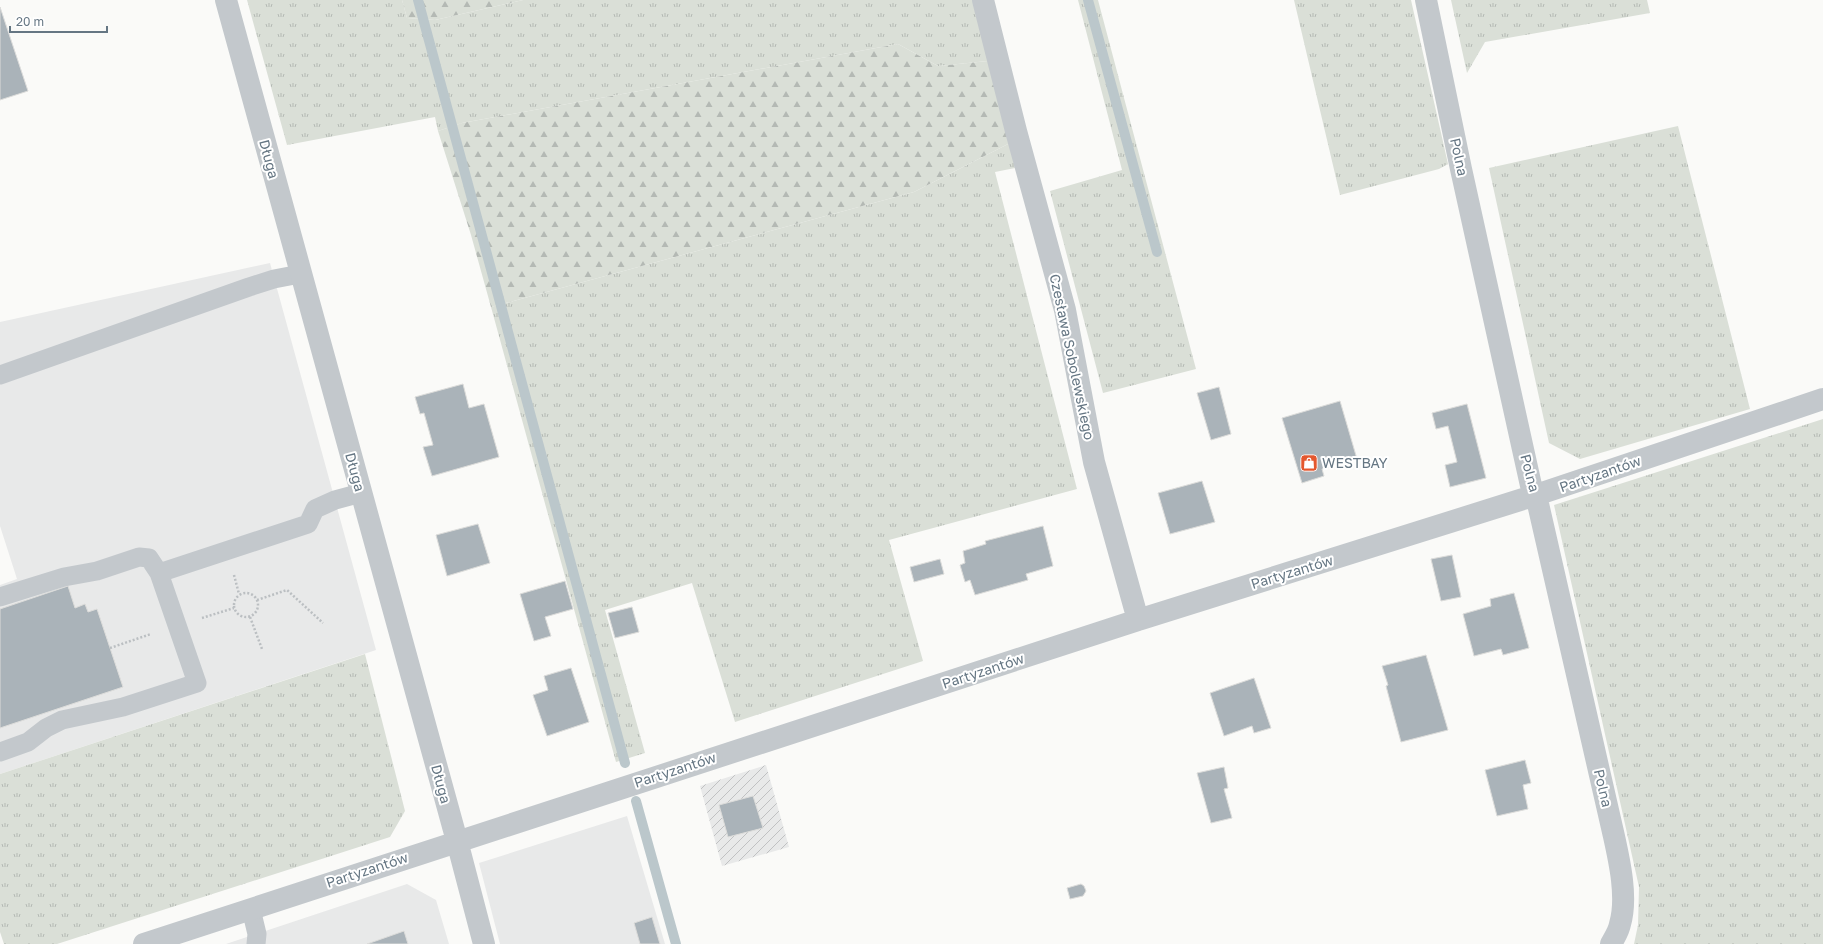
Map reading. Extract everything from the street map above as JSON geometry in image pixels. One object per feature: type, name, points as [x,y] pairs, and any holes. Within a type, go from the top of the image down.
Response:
[{"type":"street","name":"Długa","points":[[226,0],[484,944]]},
{"type":"street","name":"Czesława Sobolewskiego","points":[[983,0],[1016,131],[1065,310],[1094,462],[1138,620]]},
{"type":"street","name":"Polna","points":[[1426,0],[1461,169],[1530,483],[1532,490],[1536,495],[1620,868],[1623,906],[1620,925],[1611,944]]},
{"type":"street","name":"Partyzantów","points":[[144,944],[1138,620],[1536,495],[1823,398]]},
{"type":"lane","points":[[0,375],[249,287],[274,279],[300,274]]},
{"type":"lane","points":[[159,573],[308,524],[315,509],[335,500],[361,493]]},
{"type":"lane","points":[[0,597],[64,577],[97,571],[139,557],[150,558],[159,573],[197,683],[123,707],[62,720],[46,728],[28,742],[0,752]]},
{"type":"lane","points":[[251,909],[257,934],[256,944]]},
{"type":"path","points":[[257,600],[287,590],[323,624]]},
{"type":"path","points":[[244,593],[251,594],[257,600],[258,608],[254,615],[250,617],[241,617],[238,615],[233,604],[236,597],[244,593]]},
{"type":"path","points":[[250,617],[262,649]]},
{"type":"shaded area","points":[[270,263],[376,650],[0,774],[0,585],[17,579],[0,526],[0,322]]},
{"type":"shaded area","points":[[766,765],[789,847],[722,866],[700,786]]},
{"type":"shaded area","points":[[627,816],[665,944],[500,944],[479,863]]},
{"type":"shaded area","points":[[407,884],[436,900],[449,944],[226,944]]},
{"type":"green space","points":[[247,0],[402,0],[407,18],[435,20],[523,0],[974,0],[988,61],[938,66],[898,44],[462,123],[438,131],[435,117],[287,145]]},
{"type":"green space","points":[[402,0],[523,0],[435,20],[407,18]]},
{"type":"green space","points":[[1078,0],[1098,0],[1196,369],[1103,393],[1050,191],[1122,170]]},
{"type":"green space","points":[[1294,0],[1411,0],[1448,164],[1439,169],[1340,195]]},
{"type":"green space","points":[[1451,0],[1647,0],[1650,13],[1485,42],[1467,73]]},
{"type":"green space","points":[[898,44],[938,66],[988,61],[1010,143],[914,192],[491,307],[471,235],[438,131],[462,123]]},
{"type":"green space","points":[[1678,126],[1750,409],[1580,459],[1549,443],[1489,168]]},
{"type":"green space","points":[[1010,143],[1015,168],[995,172],[1077,489],[889,540],[923,661],[735,722],[692,583],[605,610],[645,753],[616,762],[491,307],[914,192]]},
{"type":"green space","points":[[1823,419],[1823,944],[1634,944],[1638,925],[1639,887],[1554,505]]},
{"type":"green space","points":[[365,654],[405,811],[390,837],[57,944],[4,944],[0,932],[0,774]]},
{"type":"building","points":[[0,7],[28,91],[0,100]]},
{"type":"building","points":[[463,384],[469,408],[484,404],[499,457],[432,476],[423,447],[433,445],[424,413],[420,414],[415,397]]},
{"type":"building","points":[[1219,387],[1231,434],[1211,440],[1197,393]]},
{"type":"building","points":[[1340,401],[1357,459],[1322,469],[1324,476],[1302,483],[1282,418]]},
{"type":"building","points":[[1467,404],[1486,478],[1450,487],[1445,465],[1457,462],[1448,426],[1436,429],[1432,413]]},
{"type":"building","points":[[1202,481],[1215,522],[1170,534],[1158,493]]},
{"type":"building","points":[[478,524],[490,563],[447,576],[436,535]]},
{"type":"building","points":[[1043,526],[1053,566],[1026,574],[1028,580],[975,595],[970,580],[965,582],[960,565],[965,563],[963,551],[986,544],[985,541]]},
{"type":"building","points":[[1452,555],[1461,597],[1441,601],[1431,559]]},
{"type":"building","points":[[940,559],[944,574],[914,582],[910,567]]},
{"type":"building","points":[[565,581],[573,609],[545,617],[551,636],[534,641],[520,594]]},
{"type":"building","points":[[68,586],[75,608],[85,604],[88,612],[97,609],[123,687],[0,728],[0,609]]},
{"type":"building","points":[[1514,593],[1529,648],[1503,655],[1501,649],[1474,656],[1463,614],[1491,606],[1490,599]]},
{"type":"building","points":[[632,607],[639,632],[615,638],[608,613]]},
{"type":"building","points":[[1426,655],[1448,730],[1401,742],[1386,686],[1388,685],[1382,666]]},
{"type":"building","points":[[571,668],[589,722],[547,736],[533,695],[548,690],[544,676]]},
{"type":"building","points":[[1254,678],[1271,728],[1254,733],[1252,726],[1224,736],[1210,693]]},
{"type":"building","points":[[1525,760],[1531,783],[1523,785],[1528,809],[1497,816],[1485,770]]},
{"type":"building","points":[[1224,767],[1228,788],[1224,789],[1232,818],[1211,823],[1197,773]]},
{"type":"building","points":[[753,796],[763,828],[728,837],[719,805]]},
{"type":"building","points":[[1081,884],[1084,886],[1086,891],[1083,896],[1070,899],[1067,888]]},
{"type":"building","points":[[652,917],[660,944],[640,944],[634,923]]},
{"type":"building","points":[[404,931],[408,944],[367,944]]},
{"type":"waterway","points":[[418,0],[625,763]]},
{"type":"waterway","points":[[1088,0],[1157,252]]},
{"type":"waterway","points":[[636,801],[676,944]]},
{"type":"place","name":"WESTBAY","points":[[1309,463]]}]
